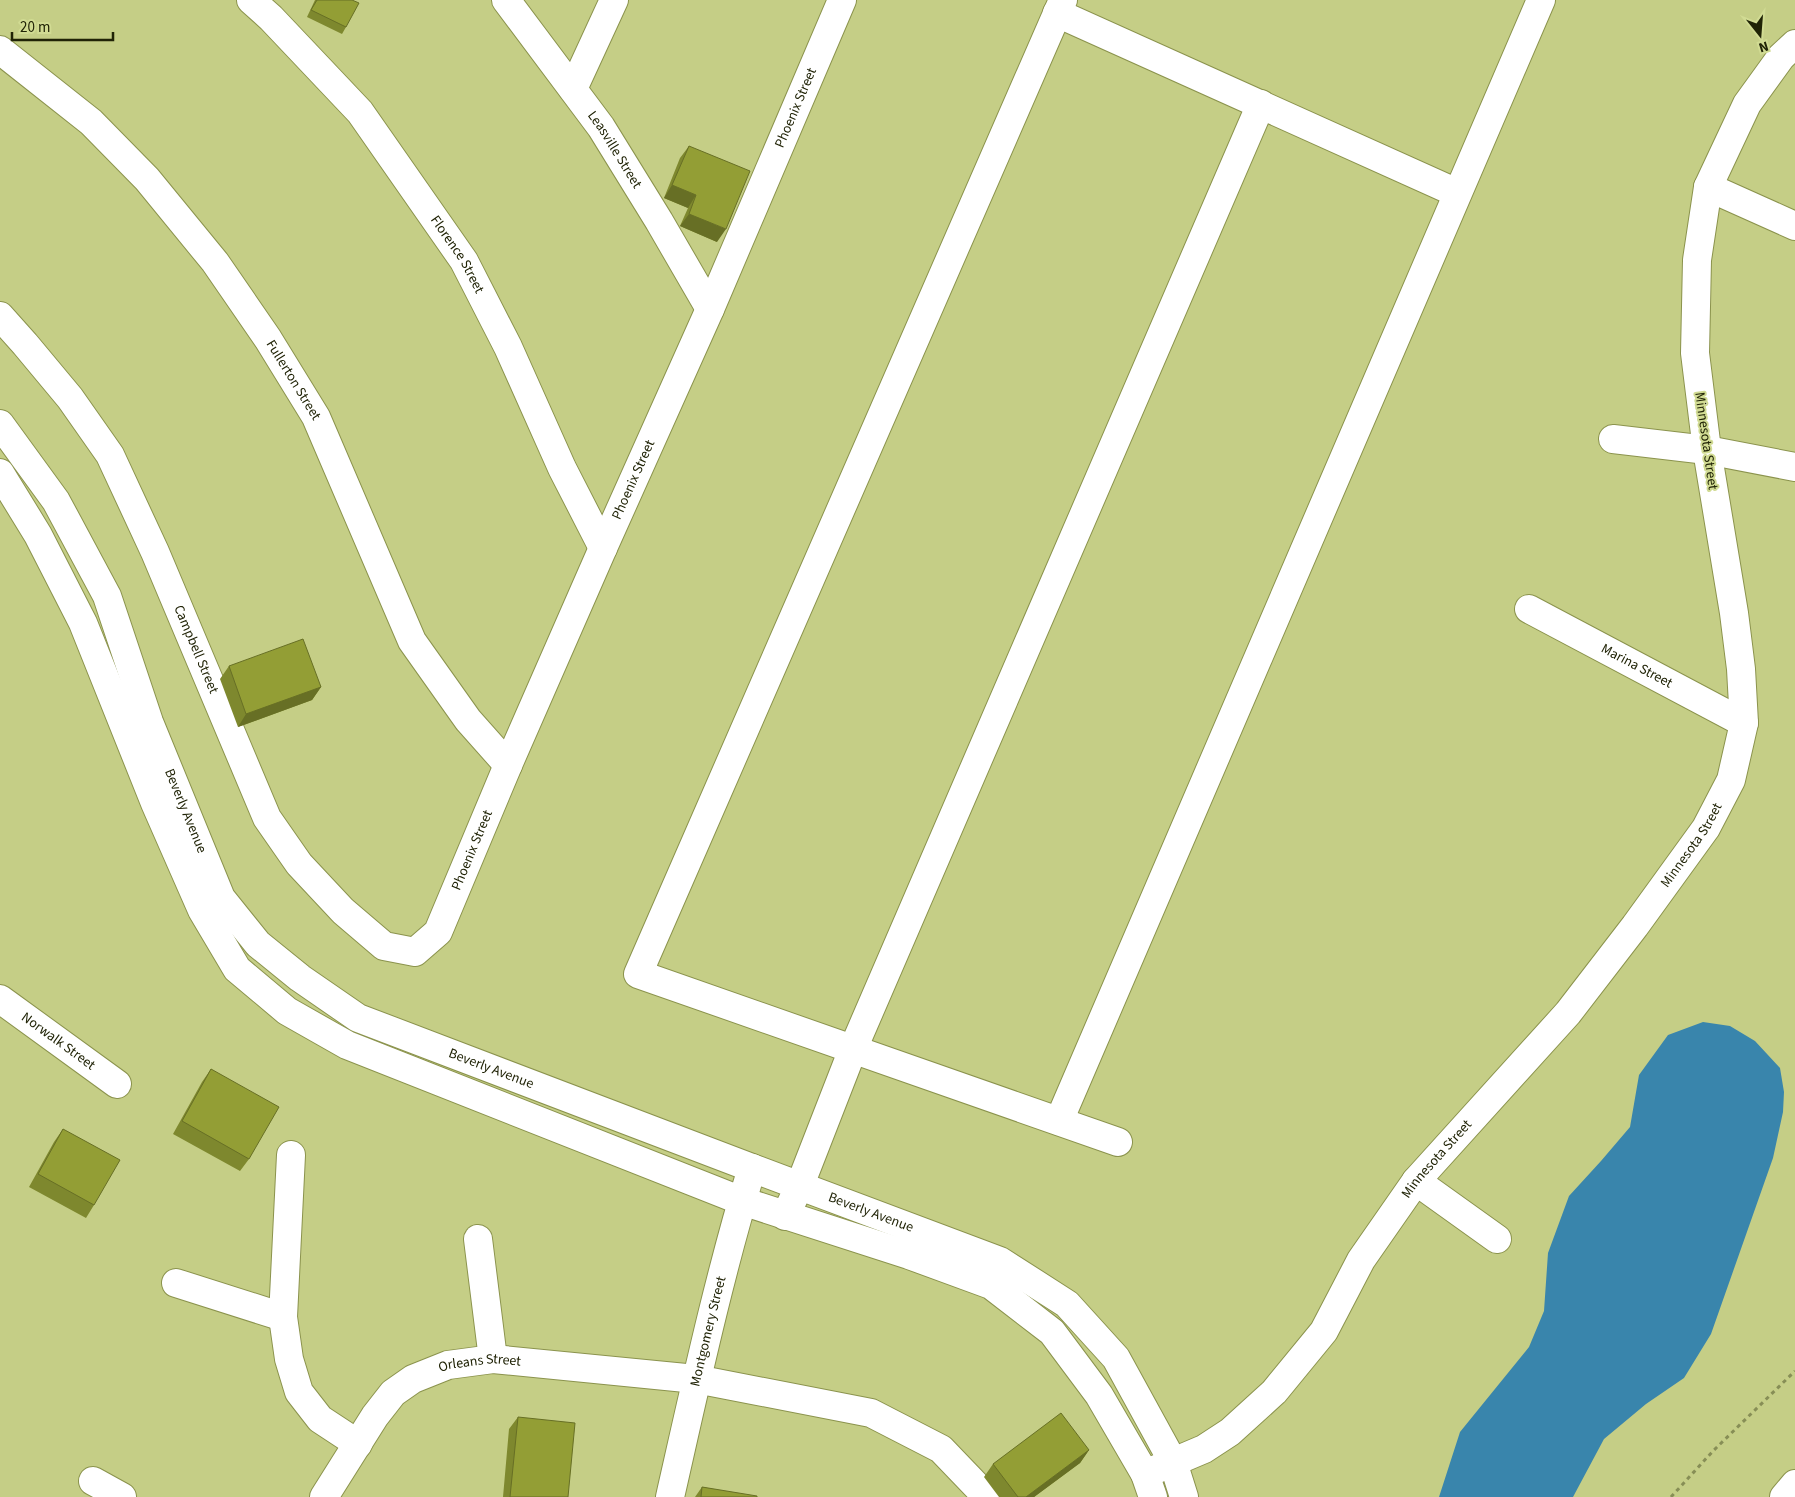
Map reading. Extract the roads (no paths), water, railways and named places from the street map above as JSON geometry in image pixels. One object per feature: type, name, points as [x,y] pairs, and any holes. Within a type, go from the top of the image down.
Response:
[{"type":"street","name":"Florence Street","points":[[251,0],[271,18],[360,112],[464,261],[508,347],[562,468],[603,548]]},
{"type":"street","name":"Leasville Street","points":[[506,0],[573,88],[611,143],[710,309]]},
{"type":"street","points":[[573,88],[614,0]]},
{"type":"street","name":"Phoenix Street","points":[[415,952],[438,932],[508,765],[710,309],[842,0]]},
{"type":"street","points":[[1059,1121],[1457,193],[1542,0]]},
{"type":"street","points":[[1118,1142],[638,974],[1060,7],[1261,104],[1457,193]]},
{"type":"street","name":"Minnesota Street","points":[[1149,1485],[1174,1462],[1204,1449],[1230,1432],[1274,1392],[1324,1331],[1361,1260],[1416,1181],[1568,1014],[1635,926],[1700,835],[1731,780],[1744,723],[1741,669],[1734,613],[1706,450],[1695,352],[1697,260],[1708,188],[1747,104],[1781,57],[1795,44]]},
{"type":"street","name":"Fullerton Street","points":[[0,50],[91,122],[147,179],[214,262],[268,339],[316,417],[412,641],[468,720],[508,765]]},
{"type":"street","points":[[785,1216],[800,1185],[853,1049],[1261,104]]},
{"type":"street","points":[[1708,188],[1795,226]]},
{"type":"street","name":"Campbell Street","points":[[0,316],[70,398],[110,455],[155,552],[267,818],[299,864],[343,911],[384,946],[415,952]]},
{"type":"street","name":"Beverly Avenue","points":[[0,424],[56,501],[107,596],[150,722],[221,898],[258,944],[300,978],[358,1018],[1000,1261],[1067,1304],[1116,1358],[1174,1462],[1184,1497]]},
{"type":"street","points":[[1613,439],[1706,450],[1795,467]]},
{"type":"street","name":"Beverly Avenue","points":[[0,473],[38,535],[83,623],[155,803],[202,910],[237,969],[287,1011],[347,1045],[742,1201],[909,1255],[991,1285],[1052,1332],[1099,1396],[1149,1485]]},
{"type":"street","name":"Marina Street","points":[[1529,609],[1744,723]]},
{"type":"street","name":"Norwalk Street","points":[[0,999],[117,1084]]},
{"type":"street","points":[[291,1155],[283,1317],[289,1360],[299,1392],[320,1419],[358,1444]]},
{"type":"street","name":"Montgomery Street","points":[[670,1497],[696,1379],[752,1168]]},
{"type":"street","points":[[1416,1181],[1497,1239]]},
{"type":"street","points":[[478,1239],[493,1359]]},
{"type":"street","points":[[176,1283],[283,1317]]},
{"type":"street","name":"Orleans Street","points":[[324,1497],[375,1416],[393,1393],[413,1379],[448,1365],[493,1359],[696,1379],[871,1414],[941,1449],[987,1497]]},
{"type":"street","points":[[93,1481],[122,1497]]},
{"type":"street","points":[[1784,1497],[1795,1484]]},
{"type":"water","points":[[1703,1022],[1730,1026],[1755,1041],[1780,1068],[1784,1092],[1783,1112],[1773,1158],[1711,1334],[1684,1378],[1646,1404],[1604,1439],[1573,1497],[1439,1497],[1460,1432],[1529,1347],[1544,1311],[1548,1253],[1569,1196],[1630,1127],[1639,1075],[1668,1035]]}]
